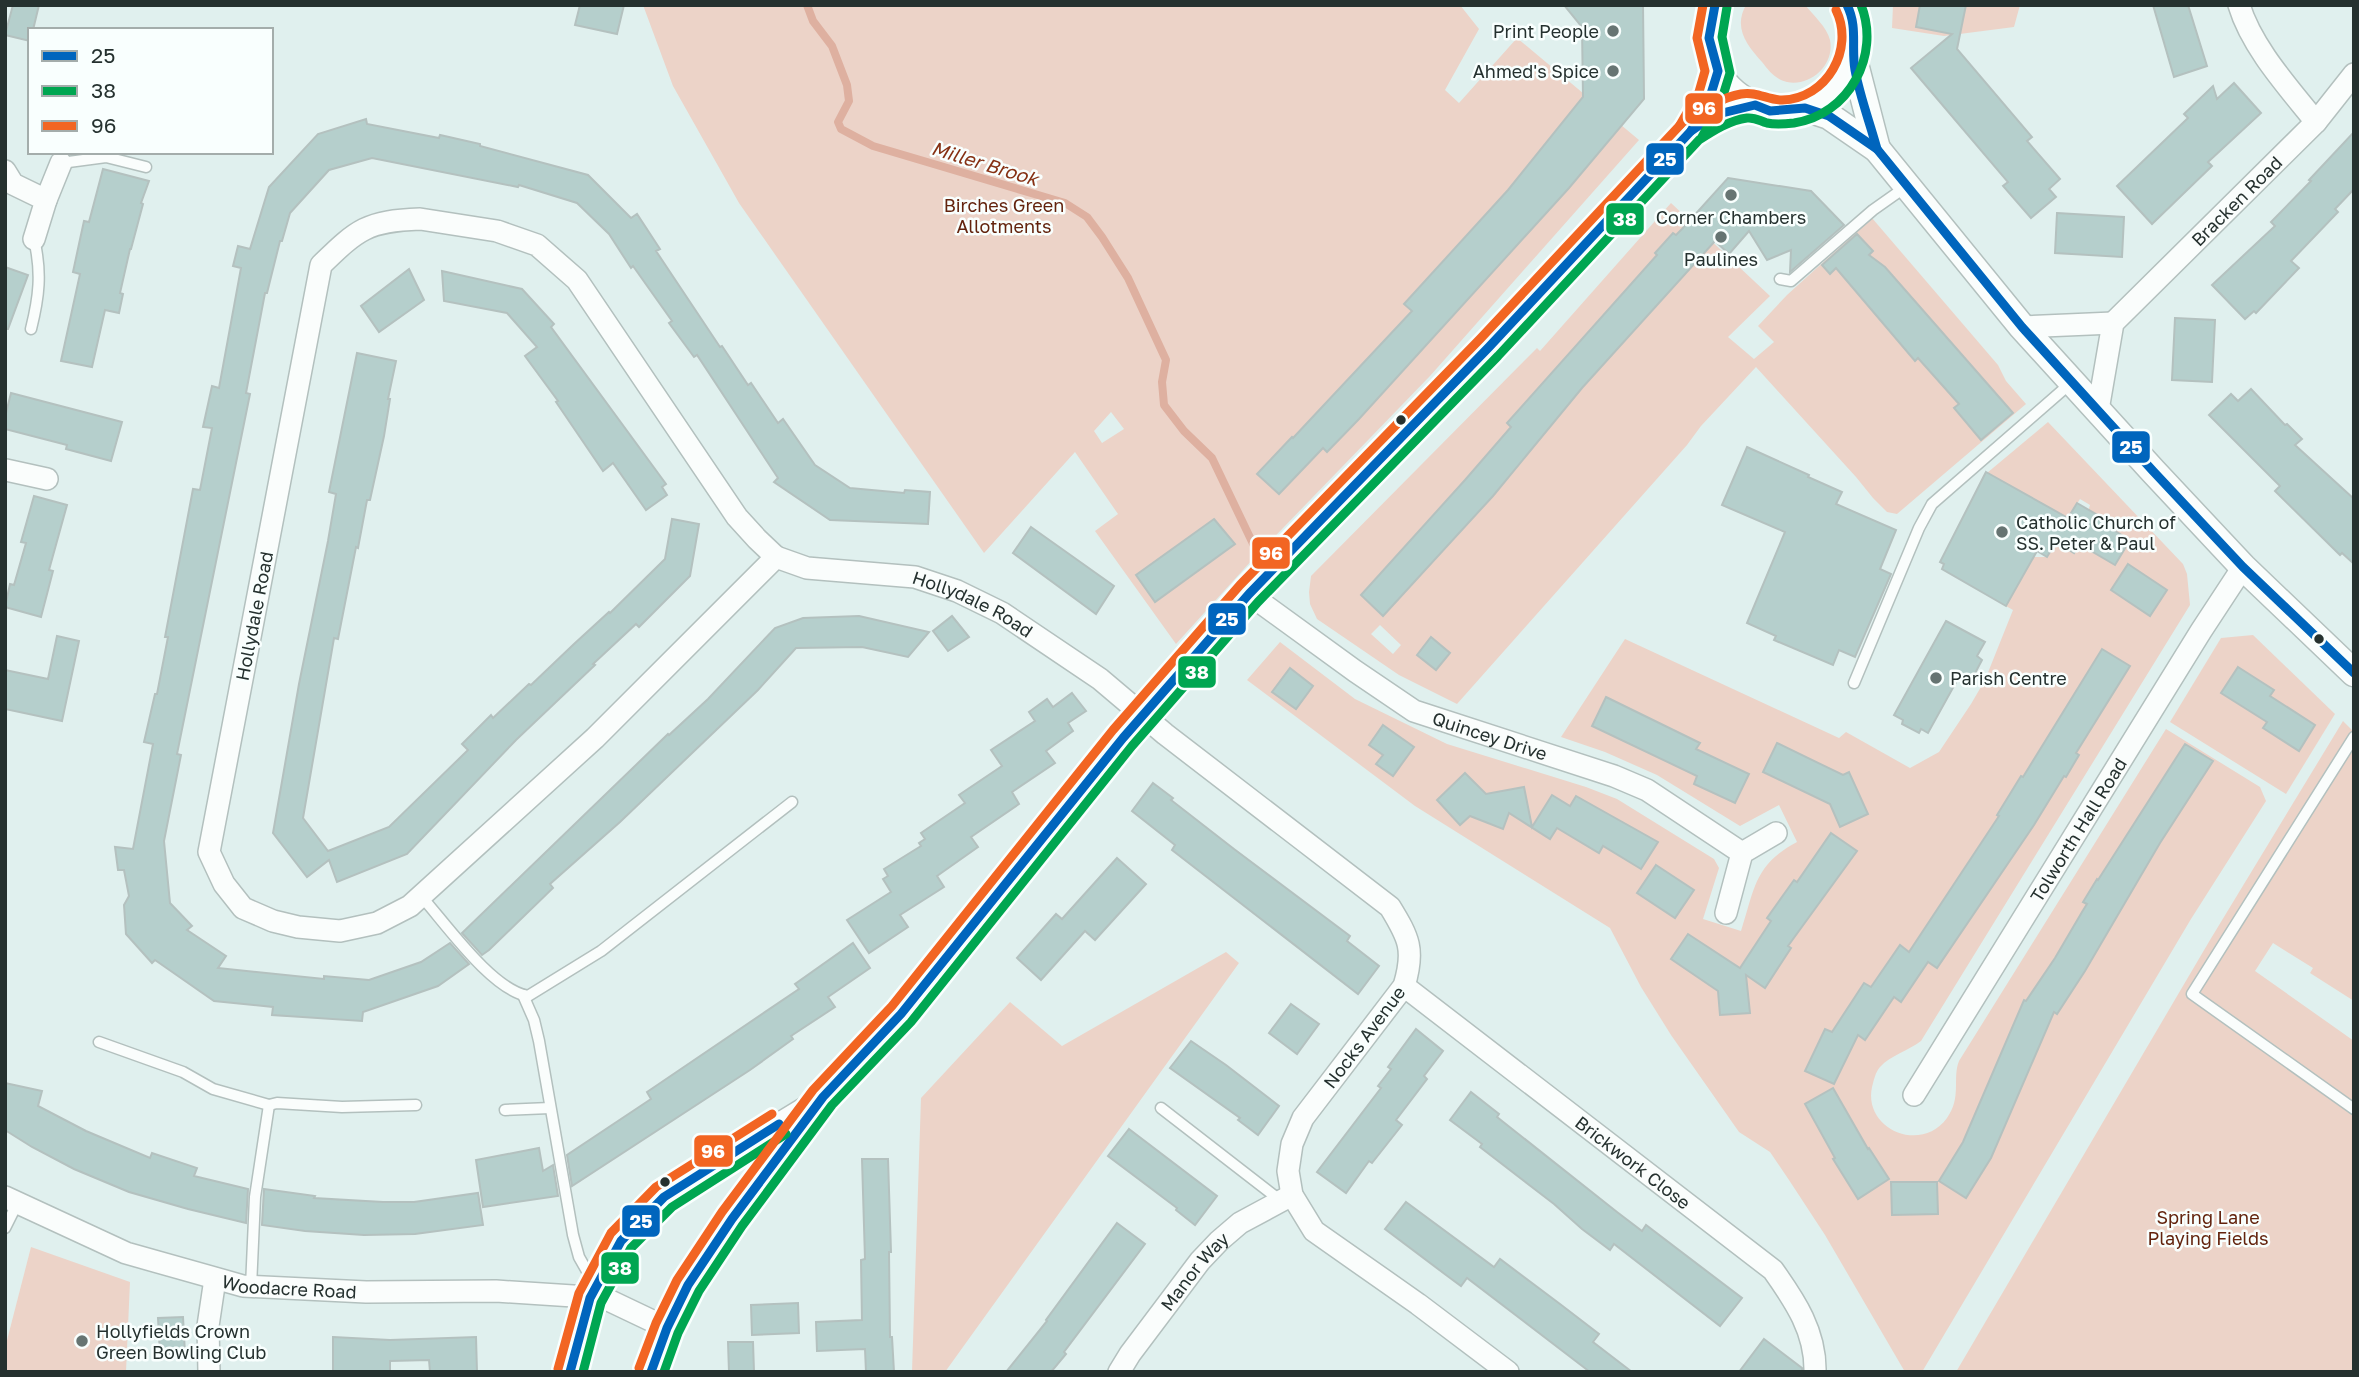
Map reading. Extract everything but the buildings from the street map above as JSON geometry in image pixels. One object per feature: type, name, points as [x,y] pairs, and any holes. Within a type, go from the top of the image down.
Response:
[{"type":"street","points":[[2239,5],[2242,16],[2273,69],[2316,122]]},
{"type":"street","points":[[1713,10],[1709,38],[1718,71],[1730,90],[1770,111],[1787,111],[1805,108],[1828,95],[1846,74],[1856,37],[1852,8]]},
{"type":"street","points":[[1853,56],[1877,149]]},
{"type":"street","points":[[1691,131],[1710,97],[1718,71]]},
{"type":"street","name":"Bracken Road","points":[[2113,323],[2316,122],[2354,74]]},
{"type":"street","points":[[651,1372],[667,1328],[688,1285],[732,1219],[823,1097],[901,1014],[1143,714],[1249,594],[1489,347],[1691,131],[1714,115],[1755,105]]},
{"type":"street","points":[[1805,108],[1829,117],[1877,149],[2022,327],[2072,382],[2243,566],[2354,673]]},
{"type":"street","points":[[34,239],[61,163]]},
{"type":"street","points":[[5,171],[13,184],[46,200]]},
{"type":"street","name":"Hollydale Road","points":[[776,557],[595,738],[411,906],[376,923],[340,931],[298,927],[273,921],[243,908],[224,884],[209,852],[321,265],[359,230],[389,220],[420,219],[497,231],[537,245],[577,280],[737,517],[776,557],[807,568],[915,577],[957,592],[1002,613],[1100,679],[1143,714]]},
{"type":"street","points":[[2022,327],[2113,323],[2098,410]]},
{"type":"street","points":[[6,472],[47,480]]},
{"type":"street","name":"Tolworth Hall Road","points":[[1914,1094],[2243,566]]},
{"type":"street","name":"Quincey Drive","points":[[1249,594],[1414,711],[1625,780],[1647,790],[1742,853]]},
{"type":"street","name":"Nocks Avenue","points":[[1143,714],[1165,734],[1390,907],[1407,935],[1410,965],[1404,986],[1303,1118],[1292,1144],[1287,1198],[1314,1231],[1508,1372]]},
{"type":"street","points":[[1726,913],[1742,853],[1776,834]]},
{"type":"street","name":"Brickwork Close","points":[[1404,986],[1773,1270],[1794,1298],[1809,1329],[1815,1372]]},
{"type":"street","points":[[569,1372],[593,1292],[621,1241],[664,1197],[823,1097]]},
{"type":"street","name":"Manor Way","points":[[1119,1372],[1193,1271],[1219,1241],[1240,1223],[1287,1198]]},
{"type":"street","name":"Woodacre Road","points":[[11,1200],[126,1253],[251,1287],[366,1292],[593,1292],[667,1328]]},
{"type":"street","points":[[209,1372],[208,1326],[215,1279]]},
{"type":"lane","points":[[61,163],[106,157],[146,167]]},
{"type":"lane","points":[[1780,279],[1791,281],[1873,210],[1907,186]]},
{"type":"lane","points":[[32,330],[40,293],[34,239]]},
{"type":"lane","points":[[1854,683],[1919,528],[1932,504],[2072,382]]},
{"type":"lane","points":[[2354,737],[2192,995],[2354,1110]]},
{"type":"lane","points":[[421,896],[494,979],[528,996],[601,951],[792,802]]},
{"type":"lane","points":[[523,995],[534,1020],[539,1041],[573,1235],[593,1292]]},
{"type":"lane","points":[[99,1041],[183,1072],[213,1088],[269,1105],[416,1105]]},
{"type":"lane","points":[[251,1287],[255,1197],[269,1105]]},
{"type":"lane","points":[[505,1110],[550,1108]]},
{"type":"lane","points":[[1161,1108],[1287,1198]]},
{"type":"lane","points":[[5,1228],[11,1200]]},
{"type":"green space","name":"Birches Green Allotments","points":[[643,5],[1460,5],[1479,29],[1445,90],[1459,103],[1517,38],[1639,140],[1430,376],[1253,559],[1176,644],[1095,531],[1118,514],[1075,452],[984,553],[739,203],[673,86]],"holes":[[[1111,412],[1124,429],[1102,443],[1094,431]]]},
{"type":"green space","points":[[1746,5],[1805,5],[1823,26],[1830,40],[1831,49],[1825,66],[1812,78],[1796,83],[1776,77],[1751,49],[1741,29],[1742,13]]},
{"type":"green space","points":[[1893,5],[2020,5],[2014,27],[1944,36],[1892,28]]},
{"type":"green space","points":[[1671,203],[1770,296],[1728,337],[1754,359],[1774,342],[1758,326],[1787,295],[1872,218],[1998,365],[2006,381],[2026,404],[1897,514],[1887,512],[1873,498],[1756,367],[1457,704],[1399,675],[1317,619],[1310,604],[1311,576],[1537,348],[1540,351]],"holes":[[[1380,625],[1401,645],[1393,654],[1371,634]]]},
{"type":"green space","points":[[2048,422],[2183,564],[2187,574],[2190,605],[1921,1041],[1889,1059],[1878,1069],[1872,1087],[1872,1102],[1876,1115],[1896,1132],[1909,1135],[1936,1129],[1947,1118],[1956,1095],[1959,1061],[2166,729],[2260,787],[2266,801],[2191,919],[1922,1372],[1905,1372],[1825,1235],[1789,1180],[1770,1152],[1739,1132],[1671,1035],[1641,987],[1610,928],[1415,806],[1247,680],[1280,642],[1355,699],[1447,744],[1617,799],[1714,859],[1719,868],[1703,919],[1741,931],[1758,879],[1764,869],[1797,842],[1779,805],[1740,826],[1657,775],[1605,752],[1561,737],[1625,639],[1839,738],[1846,732],[1910,768],[1939,752],[1985,680],[2013,610],[2006,606],[2034,557],[2047,557],[2056,542],[2074,552],[2079,544],[2090,505],[2080,499],[2068,518],[1987,473]]},
{"type":"green space","points":[[2253,635],[2335,714],[2286,794],[2170,722],[2221,638]]},
{"type":"green space","name":"Spring Lane Playing Fields","points":[[2343,721],[2354,732],[2354,1001],[2310,973],[2313,968],[2273,943],[2255,971],[2354,1041],[2354,1372],[1956,1372],[2210,940]]},
{"type":"green space","points":[[1226,952],[1239,963],[945,1372],[912,1372],[921,1098],[1010,1002],[1062,1046]]},
{"type":"green space","points":[[31,1247],[130,1282],[126,1372],[5,1372],[5,1348]]},
{"type":"waterway","name":"Miller Brook","points":[[807,5],[813,21],[832,46],[847,85],[849,101],[838,122],[841,129],[873,146],[1065,203],[1087,217],[1128,278],[1166,360],[1162,382],[1164,405],[1184,431],[1212,458],[1256,550]]},
{"type":"transit line","name":"96","points":[[1680,125],[1699,92],[1705,71],[1697,38],[1703,5]]},
{"type":"transit line","name":"25","points":[[1691,131],[1710,97],[1718,71],[1709,38],[1715,5]]},
{"type":"transit line","name":"25","points":[[1847,5],[1852,21],[1857,80],[1877,149]]},
{"type":"transit line","name":"38","points":[[664,1372],[678,1333],[699,1291],[742,1226],[832,1105],[911,1022],[1132,746],[1258,602],[1498,356],[1699,140],[1722,126],[1741,119],[1753,118],[1780,124],[1813,118],[1845,95],[1856,80],[1867,43],[1861,5]]},
{"type":"transit line","name":"38","points":[[1702,137],[1721,102],[1730,73],[1722,37],[1727,7]]},
{"type":"transit line","name":"96","points":[[639,1368],[656,1323],[677,1280],[722,1212],[813,1090],[892,1006],[1113,730],[1240,585],[1480,339],[1683,122],[1725,98],[1752,94],[1782,100],[1812,91],[1824,81],[1833,69],[1842,40],[1836,10]]},
{"type":"transit line","name":"25","points":[[651,1372],[667,1328],[688,1285],[732,1219],[823,1097],[901,1014],[1123,738],[1249,594],[1489,347],[1691,131],[1714,115],[1755,105],[1770,111],[1805,108],[1829,116],[1877,149],[2022,327],[2153,471],[2243,567],[2354,673]]},
{"type":"transit line","name":"96","points":[[558,1369],[579,1293],[611,1233],[656,1187],[772,1114]]},
{"type":"transit line","name":"25","points":[[570,1372],[590,1298],[621,1241],[664,1197],[779,1124]]},
{"type":"transit line","name":"38","points":[[583,1372],[601,1303],[631,1248],[672,1207],[786,1134]]},
{"type":"place","name":"Print People","points":[[1613,31]]},
{"type":"place","name":"Ahmed's Spice","points":[[1613,71]]},
{"type":"place","name":"Corner Chambers","points":[[1731,195]]},
{"type":"place","name":"Paulines","points":[[1721,237]]},
{"type":"place","name":"Catholic Church of SS. Peter & Paul","points":[[2002,532]]},
{"type":"place","name":"Parish Centre","points":[[1936,678]]},
{"type":"place","name":"Hollyfields Crown Green Bowling Club","points":[[82,1341]]}]
